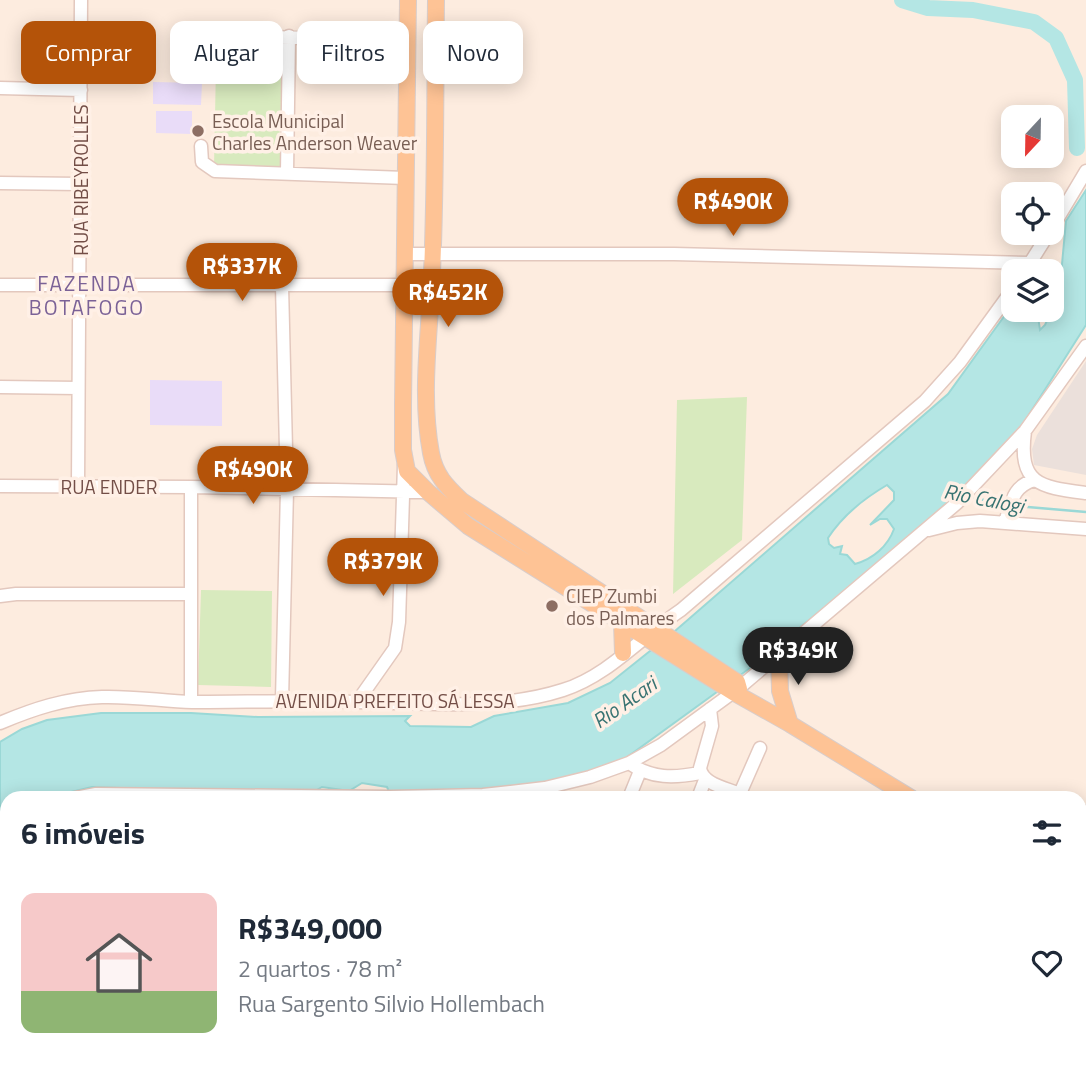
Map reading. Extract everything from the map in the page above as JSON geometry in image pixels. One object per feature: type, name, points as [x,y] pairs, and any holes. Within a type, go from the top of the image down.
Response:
[{"type":"main road","points":[[408,0],[408,21]]},
{"type":"main road","points":[[436,0],[433,254],[426,403],[435,471],[442,482],[462,501],[654,634],[736,690],[900,791]]},
{"type":"main road","points":[[407,84],[402,404],[404,465],[413,478],[468,526],[622,624],[654,634]]},
{"type":"main road","points":[[407,94],[435,97]]},
{"type":"main road","points":[[402,404],[426,403]]},
{"type":"main road","points":[[622,624],[623,653]]},
{"type":"main road","points":[[779,655],[779,691],[790,724]]},
{"type":"street","name":"RUA RIBEYROLLES","points":[[78,485],[81,0]]},
{"type":"street","points":[[283,36],[297,36]]},
{"type":"street","points":[[287,172],[289,36]]},
{"type":"street","points":[[0,88],[81,90]]},
{"type":"street","points":[[201,146],[202,162],[215,171],[405,178]]},
{"type":"street","points":[[1064,207],[1083,176]]},
{"type":"street","points":[[0,183],[80,184]]},
{"type":"street","points":[[404,254],[688,254],[1001,266]]},
{"type":"street","points":[[0,285],[404,285]]},
{"type":"street","points":[[282,286],[287,490],[282,700]]},
{"type":"street","name":"AVENIDA PREFEITO SÁ LESSA","points":[[0,723],[33,709],[102,697],[191,702],[282,700],[473,703],[530,698],[580,684],[654,634],[925,401],[960,362],[1001,306]]},
{"type":"street","points":[[518,791],[545,788],[635,767],[736,690],[974,487],[1026,431],[1086,346]]},
{"type":"street","points":[[0,387],[78,388]]},
{"type":"street","points":[[1026,431],[1024,458],[1034,480],[1041,485],[1086,494]]},
{"type":"street","points":[[357,702],[395,648],[399,622],[404,465]]},
{"type":"street","points":[[1004,522],[1019,486],[1034,480]]},
{"type":"street","name":"RUA ENDER","points":[[0,486],[428,492]]},
{"type":"street","points":[[191,487],[191,702]]},
{"type":"street","points":[[925,531],[967,521],[1086,528]]},
{"type":"street","points":[[0,596],[190,594]]},
{"type":"street","points":[[700,791],[703,776],[700,768],[712,726],[710,709]]},
{"type":"street","points":[[741,791],[760,748]]},
{"type":"street","points":[[635,767],[650,775],[663,777],[703,776],[730,791]]},
{"type":"street","points":[[630,791],[635,767]]},
{"type":"shaded area","points":[[156,82],[202,84],[201,105],[153,104],[153,84]]},
{"type":"shaded area","points":[[156,111],[192,111],[192,134],[156,133]]},
{"type":"shaded area","points":[[1086,361],[1086,475],[1034,465],[1032,449],[1037,435]]},
{"type":"shaded area","points":[[150,380],[222,381],[222,426],[150,425]]},
{"type":"green space","points":[[283,68],[285,167],[214,167],[216,84],[283,84]]},
{"type":"green space","points":[[747,397],[742,540],[673,594],[677,400]]},
{"type":"green space","points":[[201,590],[272,591],[271,687],[198,685]]},
{"type":"water","name":"Rio Acari","points":[[1086,190],[1086,325],[1018,432],[956,495],[877,565],[750,668],[623,760],[556,782],[492,791],[389,791],[387,787],[362,783],[349,791],[322,787],[315,791],[212,791],[92,787],[75,791],[0,791],[0,742],[22,729],[47,720],[101,713],[191,713],[258,717],[410,716],[405,721],[410,726],[471,727],[494,716],[568,703],[610,683],[675,631],[948,394],[1001,321],[1039,322],[1040,330],[1046,322],[1064,322],[1062,259],[1066,221]],"holes":[[[887,485],[894,492],[894,500],[870,525],[880,519],[887,519],[894,529],[888,541],[868,559],[855,564],[847,555],[840,554],[842,546],[834,548],[829,544],[828,538],[847,515]]]},
{"type":"waterway","points":[[902,0],[928,8],[973,10],[1034,22],[1056,38],[1075,80],[1077,148]]},
{"type":"waterway","name":"Rio Calogi","points":[[968,497],[1006,504]]},
{"type":"waterway","name":"Rio Calogi","points":[[1016,506],[1086,512]]},
{"type":"place","name":"Escola Municipal Charles Anderson Weaver","points":[[198,131]]},
{"type":"place","name":"CIEP Zumbi dos Palmares","points":[[552,606]]},
{"type":"district","name":"FAZENDA BOTAFOGO","points":[[87,295]]}]
